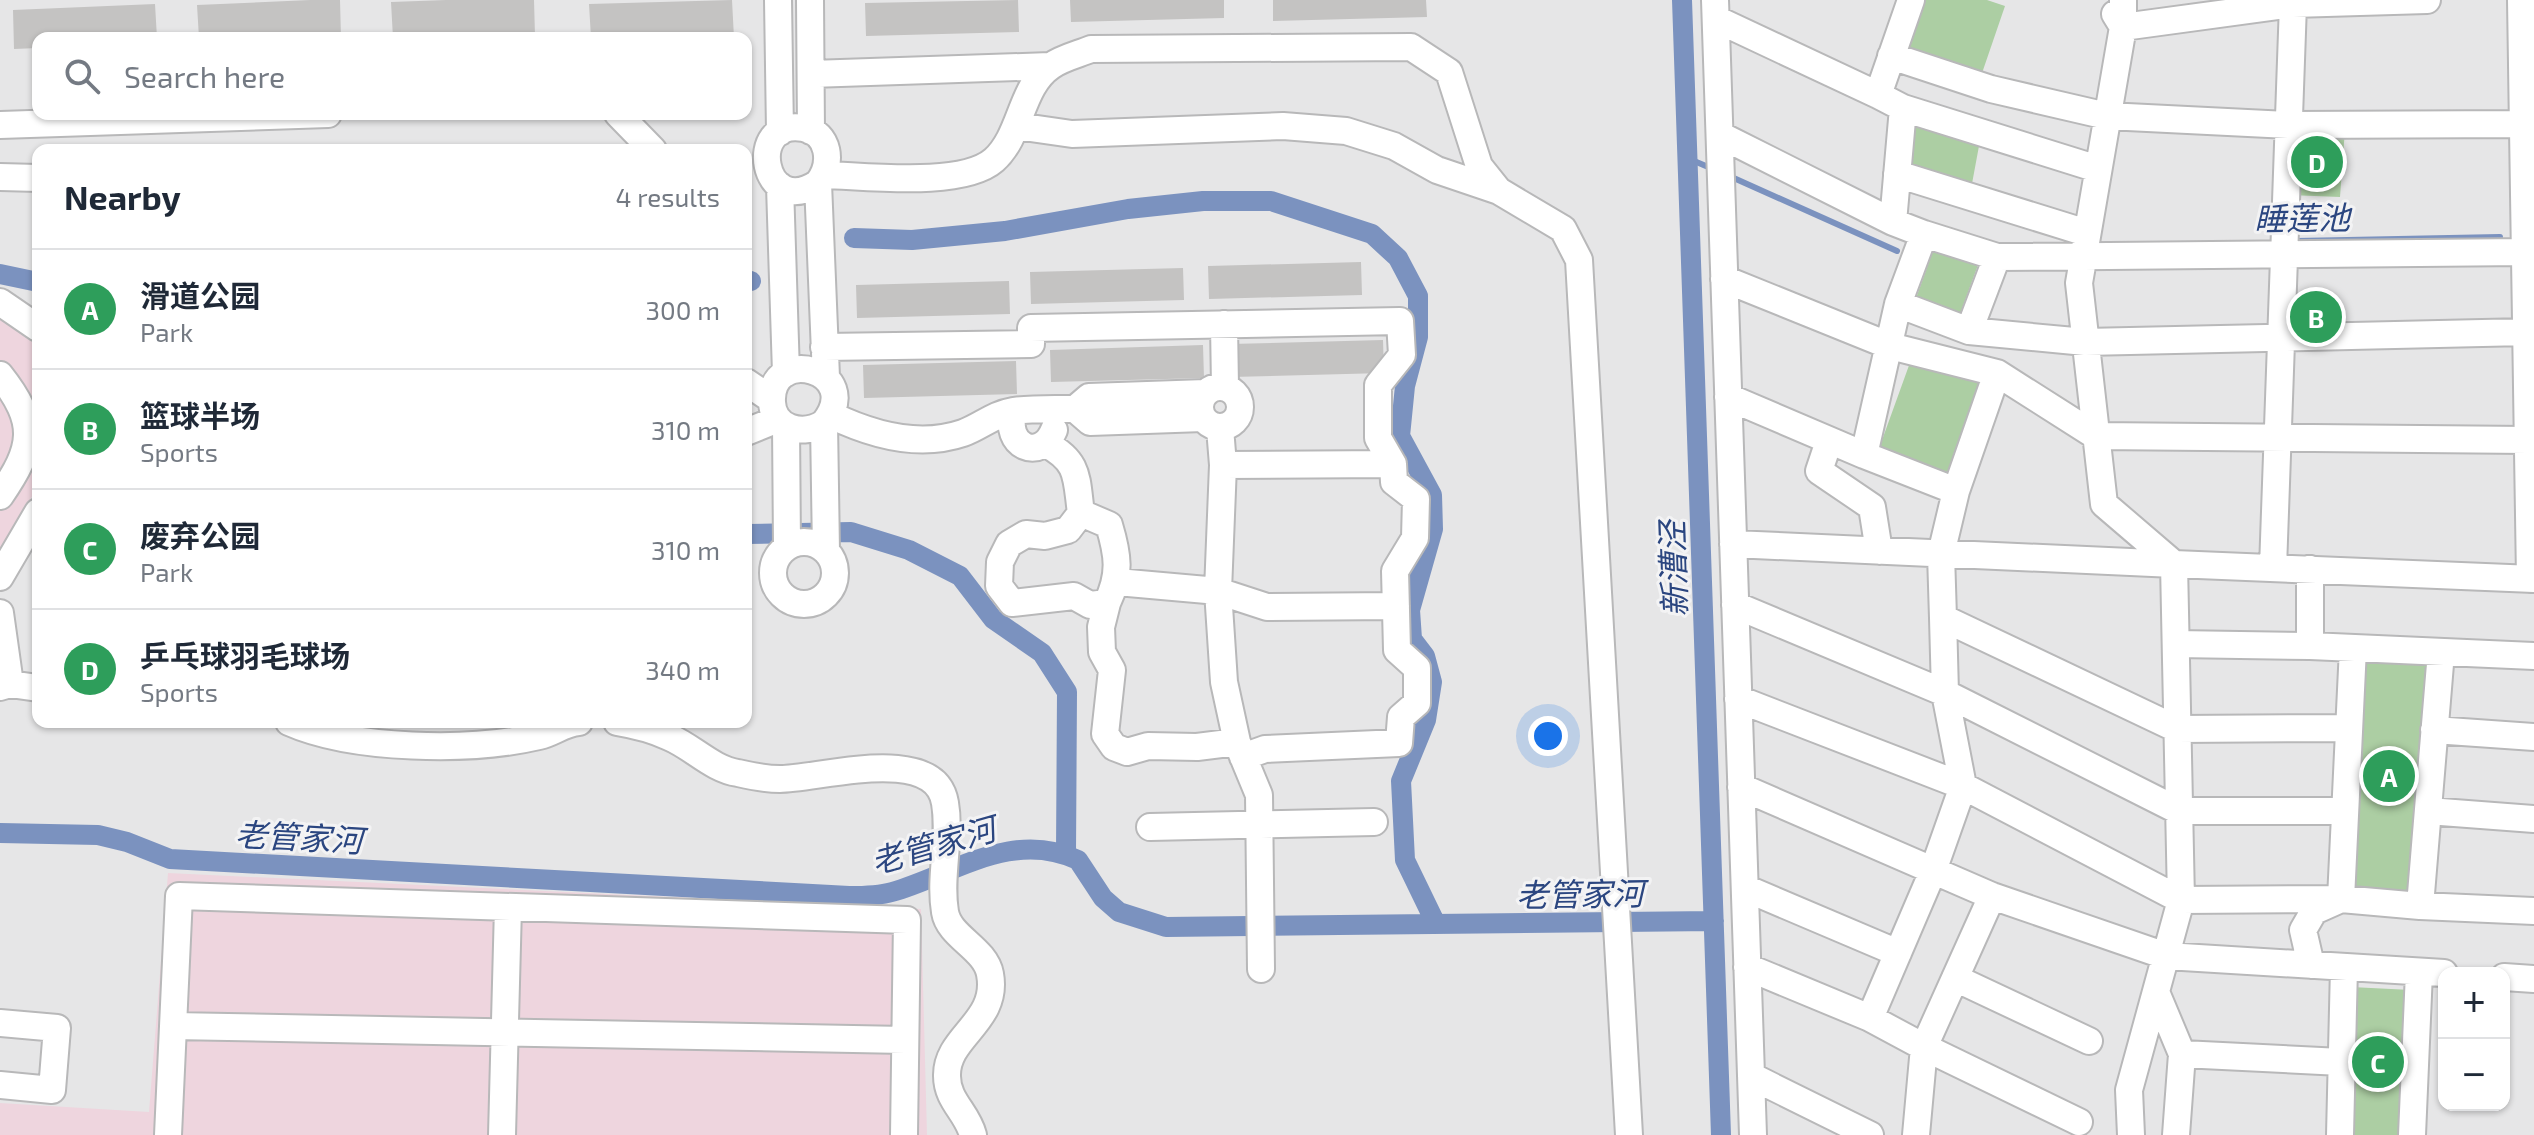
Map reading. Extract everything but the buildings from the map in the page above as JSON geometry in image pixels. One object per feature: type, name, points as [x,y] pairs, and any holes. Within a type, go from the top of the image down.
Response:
[{"type":"street","points":[[778,0],[780,132],[767,149],[764,176],[786,373]]},
{"type":"street","points":[[810,0],[811,131]]},
{"type":"street","points":[[1878,95],[1911,0]]},
{"type":"street","points":[[2105,0],[2123,27]]},
{"type":"street","points":[[2123,0],[2123,27],[2079,283],[2104,504],[2174,564],[2181,900],[2129,1090],[2131,1135]]},
{"type":"street","points":[[2123,27],[2293,4],[2427,0]]},
{"type":"street","points":[[1733,544],[2532,579],[2523,124],[2528,79],[2521,0]]},
{"type":"street","points":[[2273,568],[2293,4]]},
{"type":"street","points":[[1753,1135],[1716,10],[1903,108],[2098,169]]},
{"type":"street","points":[[811,74],[1050,66],[1091,49],[1411,47],[1449,72],[1479,166],[1499,191]]},
{"type":"street","points":[[1891,56],[1991,89],[2107,116],[2289,125],[2523,124]]},
{"type":"street","points":[[764,176],[800,191],[821,179],[963,175],[994,160],[1017,126],[1028,95],[1050,66]]},
{"type":"street","points":[[1893,222],[1903,108]]},
{"type":"street","points":[[0,125],[149,120]]},
{"type":"street","points":[[623,120],[642,144]]},
{"type":"street","points":[[1017,126],[1072,134],[1283,126],[1346,131],[1394,146],[1437,170],[1499,191],[1563,229],[1579,260],[1629,1135]]},
{"type":"street","points":[[780,132],[801,128],[811,131],[820,137],[828,155],[821,179],[824,347],[826,377],[834,396],[827,419],[826,551],[835,569],[831,589],[816,602],[796,604],[779,593],[774,584],[774,563],[787,546],[787,514],[779,415],[773,389],[786,373],[807,368],[826,377]]},
{"type":"street","points":[[1721,165],[1997,257],[2085,245],[2284,244],[2525,252]]},
{"type":"street","points":[[1897,174],[2085,245]]},
{"type":"street","points":[[0,177],[32,178]]},
{"type":"street","points":[[1864,455],[1899,348],[1898,304],[1924,234]]},
{"type":"street","points":[[1969,331],[1997,257]]},
{"type":"street","points":[[1724,279],[1899,348],[1997,373],[2096,436],[2528,440]]},
{"type":"street","points":[[0,302],[32,324]]},
{"type":"street","points":[[1898,304],[1969,331],[2085,342],[2526,332]]},
{"type":"street","points":[[1899,348],[1929,315]]},
{"type":"street","points":[[824,347],[1031,344],[1031,328],[1400,321],[1402,355],[1378,385],[1378,438],[1393,464],[1394,482],[1416,499],[1415,538],[1395,571],[1397,650],[1417,668],[1417,703],[1401,717],[1399,743],[1265,749],[1148,746],[1127,752],[1114,747],[1105,734],[1112,670],[1102,652],[1101,627],[1112,592],[1118,555],[1109,525],[1081,513]]},
{"type":"street","points":[[1224,324],[1213,406],[1223,465],[1218,591],[1224,682],[1240,749],[1259,795],[1261,958]]},
{"type":"street","points":[[1870,1018],[1933,871],[1963,786],[1945,693],[1941,554],[1956,491],[1997,373]]},
{"type":"street","points":[[0,375],[20,400],[28,430],[21,465],[0,496]]},
{"type":"street","points":[[752,388],[779,415],[806,431],[827,419],[890,436],[936,438],[963,433],[988,419],[1014,411],[1064,410],[1089,397],[1165,407],[1213,406]]},
{"type":"street","points":[[1728,397],[1956,491]]},
{"type":"street","points":[[1014,411],[1010,424],[1013,436],[1021,445],[1034,448],[1046,444],[1064,410]]},
{"type":"street","points":[[752,429],[779,415]]},
{"type":"street","points":[[1829,441],[1819,471],[1872,507],[1879,551]]},
{"type":"street","points":[[1046,444],[1066,455],[1074,465],[1081,513],[1068,530],[1045,536],[1026,534],[1009,544],[1000,562],[999,586],[1012,603],[1036,603],[1074,596],[1090,605],[1112,592],[1218,591],[1267,607],[1396,606]]},
{"type":"street","points":[[1223,465],[1393,464]]},
{"type":"street","points":[[0,577],[32,522]]},
{"type":"street","points":[[787,546],[808,542],[826,551]]},
{"type":"street","points":[[2310,569],[2310,646]]},
{"type":"street","points":[[1735,605],[1945,693],[2179,811],[2345,811]]},
{"type":"street","points":[[0,613],[5,686],[32,688]]},
{"type":"street","points":[[1943,618],[2177,729],[2349,728]]},
{"type":"street","points":[[2176,644],[2310,646],[2534,656]]},
{"type":"street","points":[[2341,899],[2353,648]]},
{"type":"street","points":[[2420,906],[2441,652]]},
{"type":"street","points":[[1738,699],[1963,786],[2181,900],[2341,899],[2534,911]]},
{"type":"street","points":[[306,728],[331,737],[428,746],[475,732],[540,736],[562,728]]},
{"type":"street","points":[[637,728],[671,738],[733,773],[779,779],[907,768],[931,780],[945,800],[944,890],[947,921],[984,960],[990,972],[982,1016],[955,1047],[947,1074],[949,1092],[973,1135]]},
{"type":"street","points":[[2434,730],[2534,737]]},
{"type":"street","points":[[1741,787],[1992,896],[2166,956],[2432,972],[2412,1135]]},
{"type":"street","points":[[2428,811],[2534,819]]},
{"type":"street","points":[[1150,827],[1374,822]]},
{"type":"street","points":[[1745,888],[1898,953]]},
{"type":"street","points":[[168,1135],[179,896],[907,920],[904,1135]]},
{"type":"street","points":[[1916,1135],[1924,1047],[1992,896]]},
{"type":"street","points":[[2311,965],[2303,930],[2314,911],[2341,899]]},
{"type":"street","points":[[502,1135],[508,907]]},
{"type":"street","points":[[1747,967],[1870,1018],[2079,1122]]},
{"type":"street","points":[[2340,1135],[2344,967]]},
{"type":"street","points":[[2510,977],[2534,979]]},
{"type":"street","points":[[1955,978],[2089,1041]]},
{"type":"street","points":[[2156,992],[2182,1054],[2176,1135]]},
{"type":"street","points":[[0,1023],[57,1028],[52,1090],[0,1085]]},
{"type":"street","points":[[173,1026],[905,1040]]},
{"type":"street","points":[[2182,1054],[2341,1062]]},
{"type":"street","points":[[1751,1076],[1870,1135]]},
{"type":"shaded area","points":[[0,316],[24,332],[32,342],[32,496],[0,552]]},
{"type":"shaded area","points":[[168,873],[921,909],[927,1135],[0,1135],[0,1103],[149,1112]]},
{"type":"green space","points":[[1921,0],[1987,0],[2005,6],[1981,76],[1904,50]]},
{"type":"green space","points":[[1919,107],[1984,119],[1971,189],[1906,176]]},
{"type":"green space","points":[[2292,128],[2345,129],[2340,197],[2289,195]]},
{"type":"green space","points":[[1938,237],[1982,254],[1959,317],[1915,301]]},
{"type":"green space","points":[[2332,302],[2330,332],[2300,334],[2300,303]]},
{"type":"green space","points":[[1916,346],[1986,371],[1948,479],[1877,454]]},
{"type":"green space","points":[[2364,658],[2430,663],[2413,894],[2348,889]]},
{"type":"green space","points":[[2351,987],[2411,990],[2405,1135],[2346,1135]]},
{"type":"waterway","name":"新漕泾","points":[[1682,0],[1721,1135]]},
{"type":"waterway","points":[[1687,158],[1713,169]]},
{"type":"waterway","points":[[1727,175],[1897,251]]},
{"type":"waterway","points":[[854,238],[912,240],[1005,231],[1128,209],[1203,201],[1271,201],[1372,234],[1398,258],[1418,296],[1418,337],[1405,386],[1400,436],[1432,495],[1433,529],[1410,610],[1412,639],[1425,656],[1432,682],[1426,720],[1401,781],[1405,860],[1436,924]]},
{"type":"waterway","name":"睡莲池","points":[[2296,241],[2500,237]]},
{"type":"waterway","points":[[0,274],[32,281]]},
{"type":"waterway","points":[[752,534],[851,532],[909,550],[960,576],[993,619],[1042,653],[1067,692],[1066,854]]},
{"type":"waterway","name":"老管家河","points":[[0,833],[98,835],[127,842],[170,859],[849,896],[892,892],[984,858],[1030,849],[1054,852],[1078,860],[1103,898],[1119,912],[1166,927],[1714,921]]},
{"type":"place","name":"乒乓球羽毛球场","points":[[2317,162]]},
{"type":"place","name":"篮球半场","points":[[2316,317]]},
{"type":"place","name":"滑道公园","points":[[2389,776]]},
{"type":"place","name":"废弃公园","points":[[2378,1062]]}]
